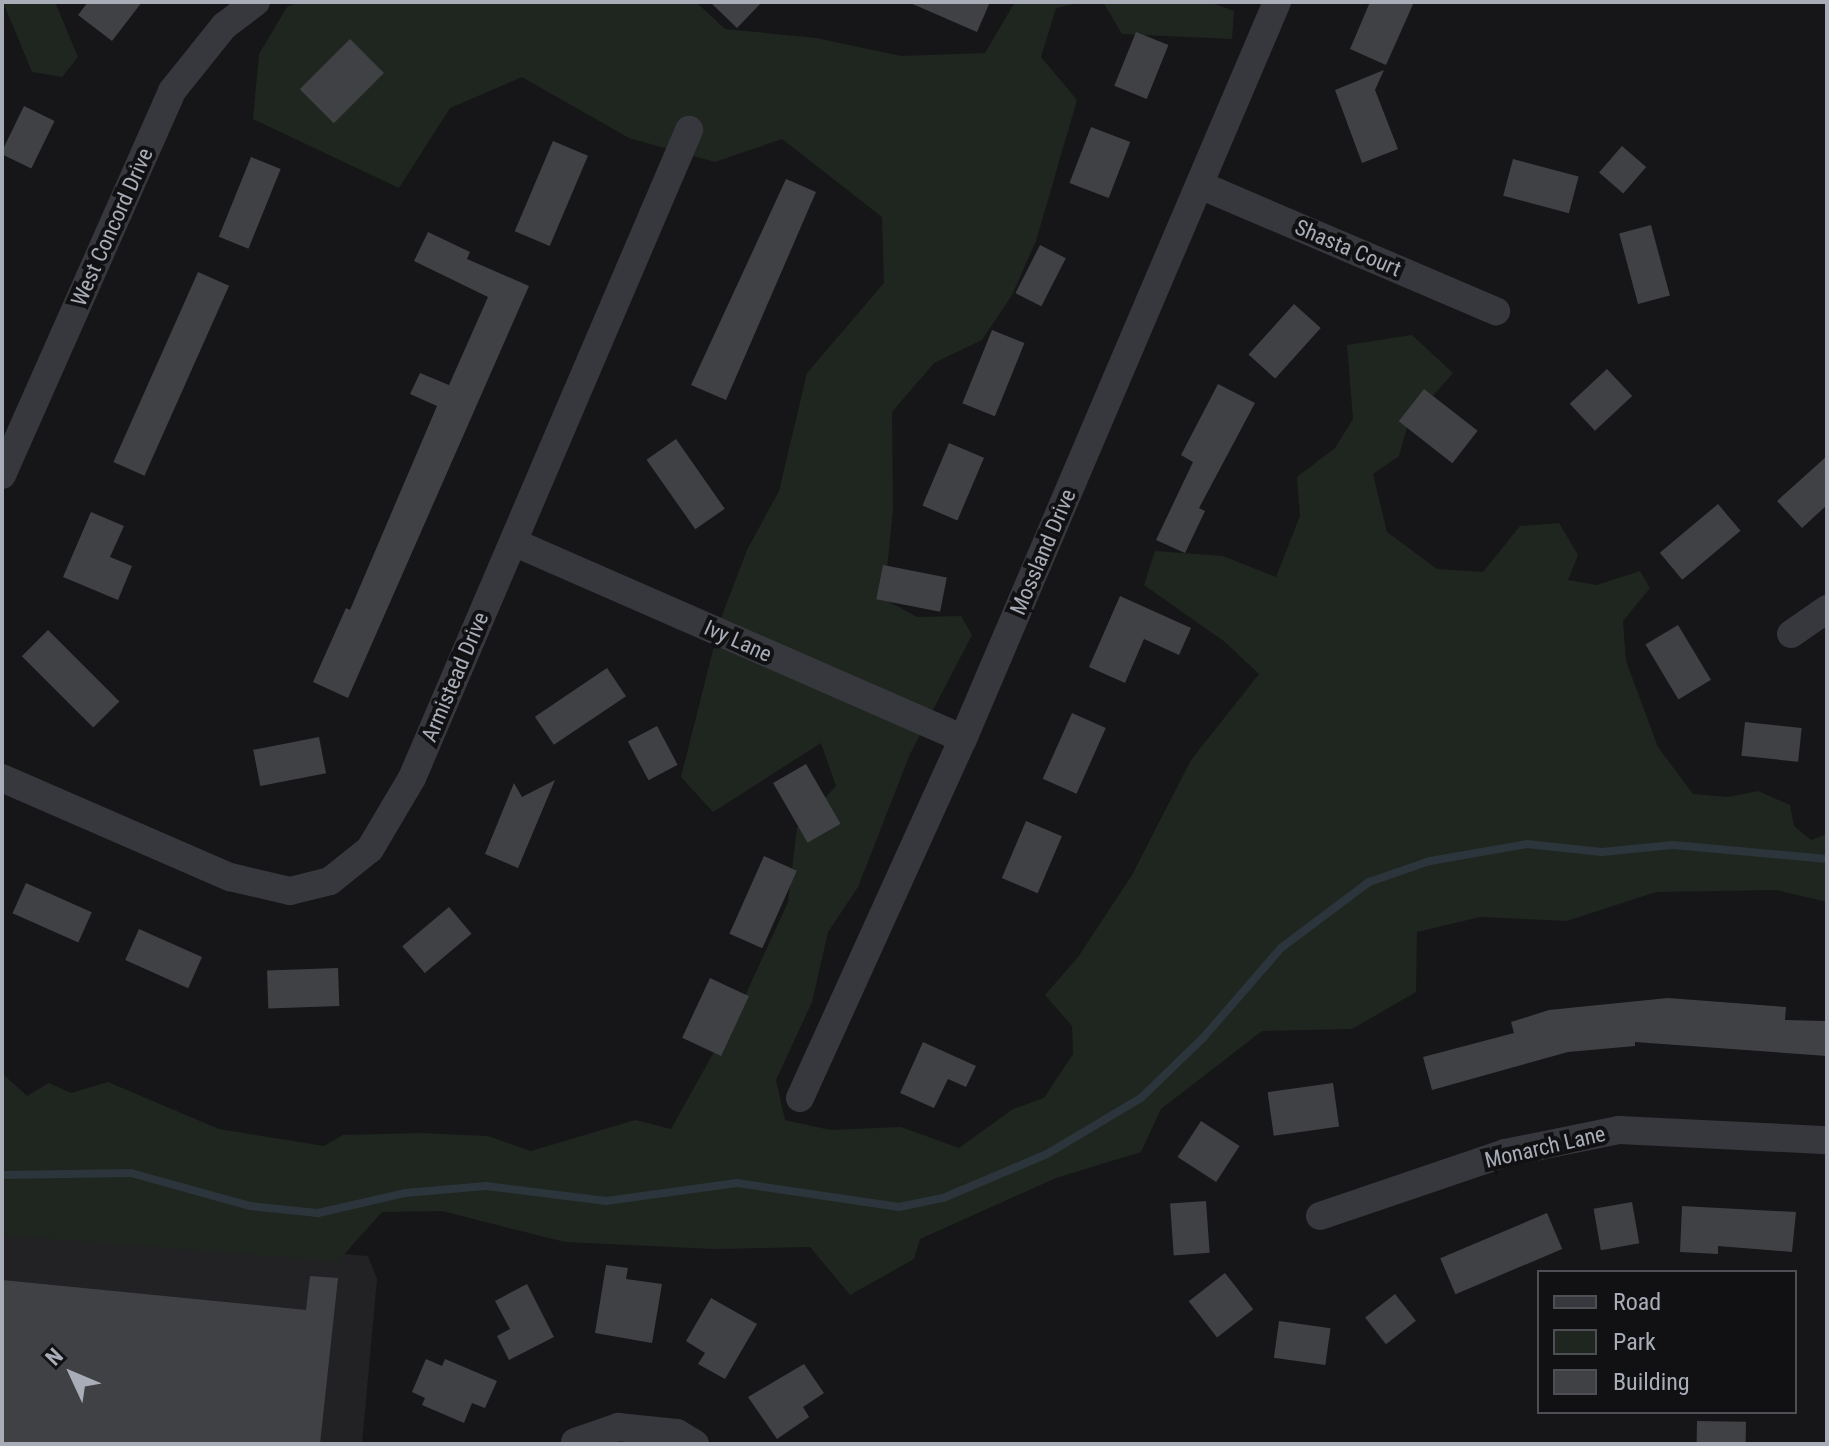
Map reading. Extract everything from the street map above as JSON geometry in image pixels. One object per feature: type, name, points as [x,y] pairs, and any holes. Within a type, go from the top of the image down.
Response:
[{"type":"street","name":"West Concord Drive","points":[[2,475],[172,91],[224,26],[256,2]]},
{"type":"street","name":"Mossland Drive","points":[[800,1098],[963,739],[1277,2]]},
{"type":"street","name":"Armistead Drive","points":[[2,778],[230,877],[290,891],[330,881],[370,849],[412,778],[689,130]]},
{"type":"street","name":"Shasta Court","points":[[1200,185],[1496,311]]},
{"type":"street","name":"Ivy Lane","points":[[513,542],[963,739]]},
{"type":"street","points":[[1791,634],[1827,609]]},
{"type":"street","name":"Monarch Lane","points":[[1320,1216],[1505,1153],[1619,1130],[1827,1140]]},
{"type":"street","points":[[575,1442],[618,1427],[677,1433],[695,1444]]},
{"type":"shaded area","points":[[2,1226],[368,1256],[377,1279],[362,1444],[2,1444]]},
{"type":"green space","points":[[3,2],[55,2],[78,57],[62,77],[32,72]]},
{"type":"green space","points":[[299,2],[696,2],[725,29],[816,38],[901,56],[985,53],[1015,2],[1085,2],[1056,8],[1041,57],[1077,100],[1036,241],[1012,295],[982,340],[934,363],[892,412],[893,509],[884,599],[917,617],[961,616],[972,635],[910,754],[858,887],[828,932],[812,1002],[776,1080],[785,1120],[830,1130],[901,1127],[959,1148],[1013,1109],[1044,1098],[1073,1054],[1072,1026],[1045,995],[1078,957],[1132,875],[1191,760],[1259,674],[1225,642],[1144,585],[1155,551],[1223,556],[1276,577],[1300,516],[1297,477],[1335,448],[1353,419],[1347,345],[1412,335],[1453,373],[1408,424],[1399,456],[1373,474],[1387,532],[1437,569],[1483,572],[1520,526],[1559,523],[1578,555],[1568,580],[1597,585],[1640,571],[1650,588],[1623,621],[1626,661],[1658,747],[1693,794],[1728,797],[1758,791],[1790,805],[1794,826],[1811,840],[1827,834],[1827,902],[1776,890],[1656,892],[1567,921],[1480,917],[1417,932],[1416,992],[1352,1029],[1262,1031],[1161,1109],[1141,1152],[1056,1178],[920,1239],[914,1259],[850,1295],[810,1247],[715,1249],[565,1242],[442,1211],[382,1212],[338,1261],[2,1235],[2,1073],[27,1096],[49,1083],[71,1093],[108,1082],[219,1129],[324,1146],[343,1135],[421,1133],[488,1136],[531,1151],[635,1120],[671,1129],[744,998],[788,902],[797,828],[836,786],[821,743],[713,812],[681,777],[721,618],[747,550],[779,491],[807,373],[884,283],[882,217],[782,139],[715,162],[629,138],[522,77],[450,108],[399,188],[253,119],[259,54],[287,7]]},
{"type":"green space","points":[[1103,2],[1209,2],[1234,11],[1232,39],[1122,34]]},
{"type":"building","points":[[88,2],[142,2],[112,41],[78,15]]},
{"type":"building","points":[[710,2],[762,2],[737,28]]},
{"type":"building","points":[[908,2],[990,2],[977,32]]},
{"type":"building","points":[[1370,2],[1414,2],[1386,65],[1350,49]]},
{"type":"building","points":[[1136,32],[1168,45],[1147,99],[1114,86]]},
{"type":"building","points":[[350,39],[384,73],[334,123],[300,89]]},
{"type":"building","points":[[1384,70],[1375,90],[1398,149],[1362,163],[1335,90]]},
{"type":"building","points":[[24,106],[55,121],[31,169],[2,154]]},
{"type":"building","points":[[1091,127],[1130,142],[1109,198],[1069,183]]},
{"type":"building","points":[[553,141],[588,156],[550,246],[515,231]]},
{"type":"building","points":[[1622,146],[1646,167],[1623,193],[1599,172]]},
{"type":"building","points":[[251,157],[281,169],[248,249],[219,237]]},
{"type":"building","points":[[1513,159],[1579,177],[1569,213],[1503,196]]},
{"type":"building","points":[[786,179],[816,192],[726,400],[691,385]]},
{"type":"building","points":[[1651,225],[1670,296],[1638,304],[1619,234]]},
{"type":"building","points":[[428,232],[470,252],[467,259],[529,286],[348,698],[313,682],[346,608],[350,610],[437,406],[410,394],[420,373],[449,385],[488,297],[414,261]]},
{"type":"building","points":[[1040,245],[1066,258],[1041,306],[1015,293]]},
{"type":"building","points":[[198,272],[229,286],[144,476],[113,462]]},
{"type":"building","points":[[1294,304],[1321,328],[1275,379],[1248,355]]},
{"type":"building","points":[[992,330],[1024,343],[995,416],[962,403]]},
{"type":"building","points":[[1607,369],[1632,396],[1595,431],[1570,404]]},
{"type":"building","points":[[1218,384],[1255,403],[1199,508],[1205,511],[1185,553],[1156,540],[1193,462],[1181,455]]},
{"type":"building","points":[[1424,389],[1478,431],[1452,463],[1399,421]]},
{"type":"building","points":[[676,439],[725,509],[695,529],[647,460]]},
{"type":"building","points":[[949,443],[984,458],[957,520],[922,506]]},
{"type":"building","points":[[1827,456],[1827,505],[1802,528],[1777,501]]},
{"type":"building","points":[[1718,504],[1740,531],[1682,580],[1660,553]]},
{"type":"building","points":[[91,512],[124,526],[110,557],[132,566],[118,600],[63,577]]},
{"type":"building","points":[[883,565],[947,577],[940,612],[876,599]]},
{"type":"building","points":[[1120,596],[1191,628],[1179,655],[1144,639],[1125,683],[1089,667]]},
{"type":"building","points":[[1678,625],[1711,680],[1678,699],[1645,645]]},
{"type":"building","points":[[48,630],[119,701],[93,728],[22,656]]},
{"type":"building","points":[[607,668],[626,696],[554,745],[535,717]]},
{"type":"building","points":[[1072,713],[1106,728],[1077,794],[1043,779]]},
{"type":"building","points":[[1745,722],[1802,728],[1798,762],[1741,756]]},
{"type":"building","points":[[657,726],[678,765],[649,780],[628,741]]},
{"type":"building","points":[[319,737],[326,773],[260,786],[253,750]]},
{"type":"building","points":[[806,764],[840,824],[808,843],[773,783]]},
{"type":"building","points":[[555,780],[518,868],[485,854],[514,783],[522,797]]},
{"type":"building","points":[[1026,821],[1062,836],[1038,893],[1002,878]]},
{"type":"building","points":[[764,856],[797,871],[762,948],[729,934]]},
{"type":"building","points":[[26,883],[92,912],[78,942],[13,913]]},
{"type":"building","points":[[449,907],[471,934],[425,973],[402,946]]},
{"type":"building","points":[[139,929],[202,957],[188,988],[125,960]]},
{"type":"building","points":[[338,968],[339,1006],[268,1008],[267,970]]},
{"type":"building","points":[[710,978],[749,996],[721,1056],[682,1038]]},
{"type":"building","points":[[1668,998],[1786,1007],[1785,1020],[1827,1021],[1827,1056],[1635,1042],[1635,1046],[1568,1052],[1432,1090],[1423,1057],[1514,1033],[1511,1022],[1549,1010]]},
{"type":"building","points":[[923,1042],[976,1066],[966,1087],[948,1079],[934,1108],[900,1093]]},
{"type":"building","points":[[1333,1083],[1339,1127],[1274,1136],[1268,1092]]},
{"type":"building","points":[[1201,1121],[1240,1146],[1216,1182],[1178,1157]]},
{"type":"building","points":[[1206,1201],[1210,1253],[1174,1255],[1170,1204]]},
{"type":"building","points":[[1632,1202],[1639,1243],[1601,1250],[1594,1209]]},
{"type":"building","points":[[1682,1206],[1796,1212],[1792,1252],[1718,1246],[1718,1254],[1680,1252]]},
{"type":"building","points":[[1547,1213],[1562,1249],[1455,1294],[1440,1258]]},
{"type":"building","points":[[606,1265],[628,1268],[626,1279],[662,1284],[652,1343],[595,1333]]},
{"type":"building","points":[[1225,1273],[1253,1309],[1217,1338],[1189,1301]]},
{"type":"building","points":[[310,1276],[338,1278],[320,1444],[2,1444],[2,1280],[306,1310]]},
{"type":"building","points":[[527,1284],[554,1337],[509,1360],[497,1336],[510,1329],[495,1301]]},
{"type":"building","points":[[1395,1294],[1416,1321],[1386,1344],[1365,1317]]},
{"type":"building","points":[[711,1298],[757,1324],[725,1379],[698,1364],[705,1353],[686,1341]]},
{"type":"building","points":[[1279,1321],[1330,1328],[1325,1365],[1274,1358]]},
{"type":"building","points":[[426,1359],[442,1366],[445,1359],[497,1381],[485,1408],[472,1403],[464,1423],[422,1405],[425,1398],[412,1392]]},
{"type":"building","points":[[804,1364],[824,1393],[803,1407],[809,1417],[777,1439],[748,1397]]},
{"type":"building","points":[[1697,1421],[1746,1422],[1746,1444],[1697,1444]]},
{"type":"waterway","points":[[2,1175],[131,1173],[250,1206],[318,1213],[405,1193],[486,1186],[606,1201],[737,1183],[899,1207],[943,1198],[1047,1154],[1141,1098],[1203,1038],[1281,948],[1369,882],[1430,861],[1527,844],[1602,852],[1673,845],[1827,859]]}]
